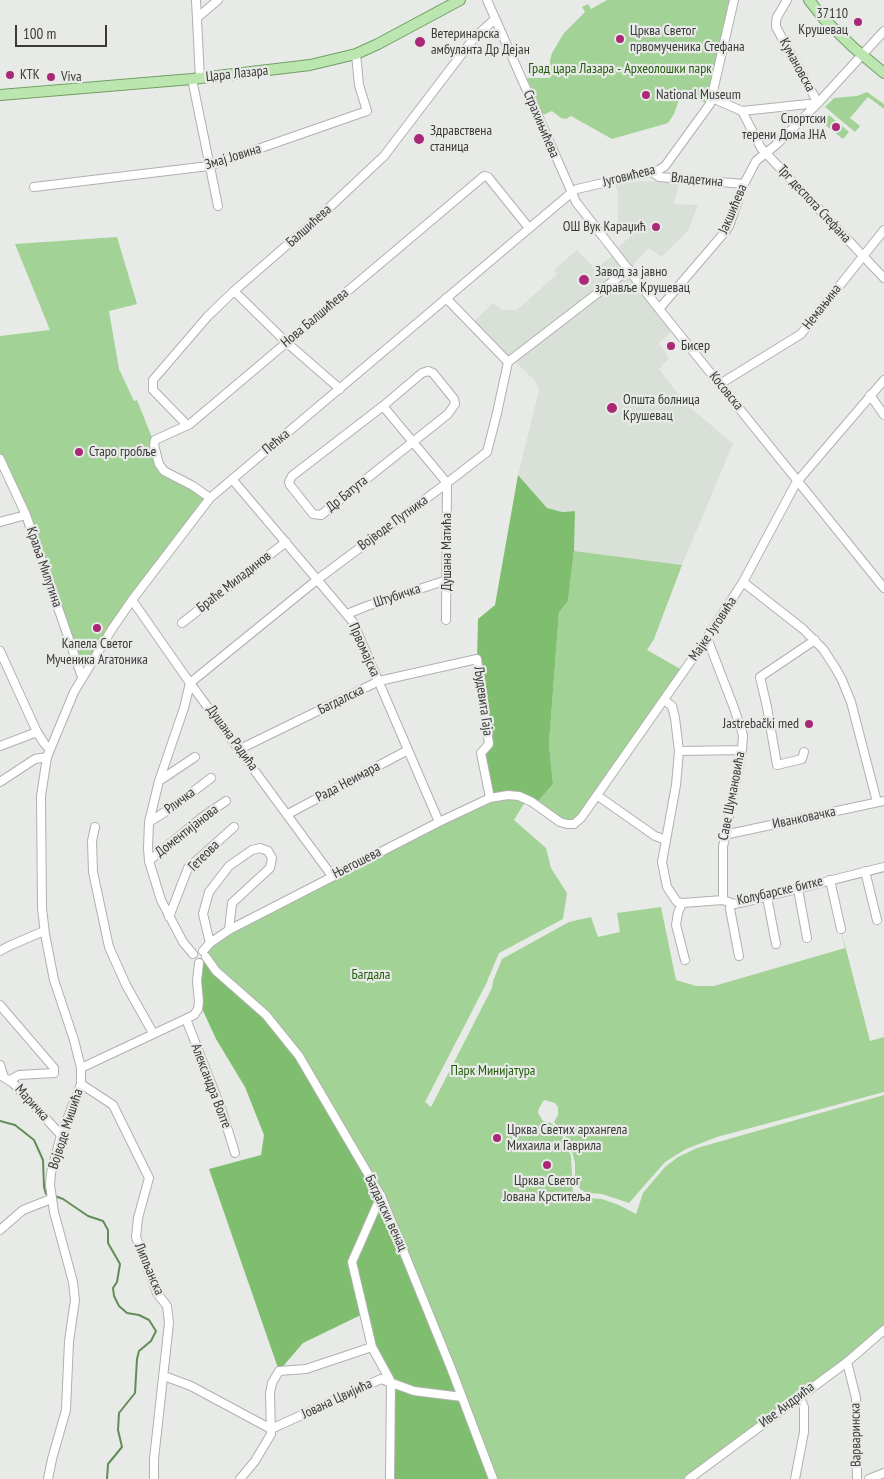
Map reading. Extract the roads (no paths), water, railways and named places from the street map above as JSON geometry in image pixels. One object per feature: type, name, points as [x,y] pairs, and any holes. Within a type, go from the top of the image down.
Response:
[{"type":"main road","name":"Цара Лазара","points":[[0,94],[196,79],[310,65],[356,54],[378,44],[448,3],[460,0]]},
{"type":"main road","points":[[809,0],[824,19],[884,73]]},
{"type":"street","points":[[196,0],[198,16],[196,79],[218,206]]},
{"type":"street","points":[[198,16],[218,0]]},
{"type":"street","name":"Страхињићева","points":[[486,0],[571,193]]},
{"type":"street","name":"Југовићева","points":[[571,193],[577,189],[659,170],[668,162],[710,104],[734,0]]},
{"type":"street","name":"Кумановска","points":[[787,0],[777,17],[776,27],[818,103]]},
{"type":"street","name":"Балшићева","points":[[187,425],[153,390],[152,383],[208,316],[317,219],[384,156],[474,38],[495,19]]},
{"type":"street","name":"Трг деспота Стефана","points":[[765,152],[777,144],[818,103],[884,32]]},
{"type":"street","name":"Змај Јовина","points":[[34,187],[210,166],[367,111],[359,85],[356,54]]},
{"type":"street","points":[[712,96],[742,111],[818,103]]},
{"type":"street","name":"Трг деспота Стефана","points":[[742,111],[758,144],[884,278]]},
{"type":"street","name":"Јакшићева","points":[[660,310],[724,233],[744,184],[756,162],[765,152]]},
{"type":"street","name":"Владетина","points":[[652,172],[659,177],[744,184]]},
{"type":"street","name":"Нова Балшићева","points":[[210,498],[198,489],[164,471],[159,464],[154,445],[155,440],[190,424],[484,176],[488,177],[529,228]]},
{"type":"street","name":"Пећка","points":[[49,754],[61,721],[82,677],[132,600],[210,498],[571,193]]},
{"type":"street","name":"Косовска","points":[[571,193],[581,209],[660,310],[884,588]]},
{"type":"street","name":"Немањина","points":[[720,384],[801,334],[884,230]]},
{"type":"street","points":[[446,298],[508,362],[629,269]]},
{"type":"street","points":[[234,291],[286,342],[340,389]]},
{"type":"street","name":"Војводе Путника","points":[[190,683],[318,579],[487,452],[498,413],[508,362]]},
{"type":"street","name":"Др Батута","points":[[428,371],[433,373],[444,384],[454,399],[455,404],[441,420],[321,514],[313,514],[290,486],[289,482],[292,476],[383,406],[422,373],[428,371]]},
{"type":"street","name":"Мајке Југовића","points":[[519,796],[532,802],[560,822],[574,824],[581,818],[707,638],[743,582],[798,481],[884,380]]},
{"type":"street","points":[[870,395],[884,415]]},
{"type":"street","points":[[383,406],[447,483]]},
{"type":"street","name":"Краља Милутина","points":[[0,459],[26,515],[82,677]]},
{"type":"street","name":"Првомајска","points":[[232,479],[353,622],[439,822]]},
{"type":"street","name":"Душана Матића","points":[[446,620],[447,483]]},
{"type":"street","points":[[0,522],[26,515]]},
{"type":"street","name":"Браће Миладинов","points":[[182,622],[286,542]]},
{"type":"street","name":"Штубичка","points":[[347,614],[446,580]]},
{"type":"street","points":[[743,582],[782,611],[815,640],[836,669],[847,691],[880,802]]},
{"type":"street","name":"Душана Радића","points":[[132,600],[190,683],[332,876]]},
{"type":"street","name":"Саве Шумановића","points":[[707,638],[742,730],[742,750],[724,835],[722,860],[727,901],[739,956]]},
{"type":"street","points":[[804,752],[802,759],[777,765],[771,726],[760,677],[815,640]]},
{"type":"street","points":[[0,651],[49,754],[35,759],[0,782]]},
{"type":"street","name":"Багдалска","points":[[240,750],[379,681],[477,659]]},
{"type":"street","name":"Људевита Гаја","points":[[477,659],[489,744],[481,752],[490,798]]},
{"type":"street","points":[[190,683],[184,708],[159,782],[149,822],[148,848],[149,861],[161,900],[183,942],[193,954],[193,960],[199,963]]},
{"type":"street","points":[[664,700],[672,706],[676,718],[679,751],[676,785],[662,862],[663,875],[666,887],[680,902],[676,925],[685,960]]},
{"type":"street","points":[[0,746],[37,732]]},
{"type":"street","name":"Рада Неимара","points":[[288,814],[408,750]]},
{"type":"street","points":[[679,751],[742,750]]},
{"type":"street","name":"Војводе Мишића","points":[[48,1479],[66,1410],[69,1341],[75,1300],[73,1282],[52,1201],[51,1173],[61,1135],[81,1084],[81,1068],[74,1040],[54,980],[44,931],[41,796],[49,754]]},
{"type":"street","points":[[159,782],[195,757]]},
{"type":"street","name":"Рличка","points":[[149,822],[173,807],[211,778]]},
{"type":"street","name":"Његошева","points":[[205,954],[210,944],[229,930],[439,822],[490,798],[508,795],[519,796]]},
{"type":"street","points":[[598,796],[655,836],[666,840]]},
{"type":"street","name":"Доментијанова","points":[[149,861],[201,818],[226,801]]},
{"type":"street","name":"Иванковачка","points":[[724,835],[880,802]]},
{"type":"street","points":[[95,826],[92,841],[93,872],[109,947],[126,985],[153,1034]]},
{"type":"street","name":"Гетеова","points":[[169,918],[188,868],[234,827]]},
{"type":"street","points":[[210,944],[203,914],[209,892],[229,866],[252,850],[260,848],[271,854],[272,864],[232,903],[229,930]]},
{"type":"street","name":"Колубарске битке","points":[[680,902],[745,902],[884,867]]},
{"type":"street","points":[[865,871],[877,920]]},
{"type":"street","points":[[830,880],[841,930]]},
{"type":"street","points":[[798,889],[807,938]]},
{"type":"street","points":[[767,897],[776,944]]},
{"type":"street","points":[[0,952],[9,946],[44,931]]},
{"type":"street","points":[[193,954],[197,950],[205,954],[204,961],[199,963]]},
{"type":"street","name":"Багдалски венац","points":[[205,954],[216,971],[266,1015],[299,1056],[381,1196],[493,1479]]},
{"type":"street","points":[[81,1068],[194,1015],[198,1009],[199,1002],[197,981],[199,963]]},
{"type":"street","points":[[0,1005],[54,1068],[54,1073],[19,1075],[10,1080]]},
{"type":"street","name":"Александра Волте","points":[[186,1019],[222,1111],[236,1153]]},
{"type":"street","points":[[0,1065],[2,1075]]},
{"type":"street","name":"Маричка","points":[[2,1075],[10,1080],[61,1135]]},
{"type":"street","name":"Липљанска","points":[[81,1084],[113,1105],[148,1174],[138,1218],[136,1237],[157,1294],[167,1306],[169,1323],[154,1459],[155,1479]]},
{"type":"street","points":[[381,1196],[352,1262],[372,1347],[391,1382],[390,1479]]},
{"type":"street","points":[[0,1230],[24,1210],[52,1201]]},
{"type":"street","name":"Иве Андрића","points":[[689,1479],[701,1475],[799,1396],[847,1362],[884,1330]]},
{"type":"street","points":[[240,1479],[255,1461],[271,1434],[270,1393],[272,1383],[279,1371],[306,1369],[372,1347]]},
{"type":"street","name":"Варваринска","points":[[847,1362],[856,1398],[857,1479]]},
{"type":"street","points":[[164,1376],[191,1386],[271,1429]]},
{"type":"street","name":"Јована Цвијића","points":[[271,1429],[381,1379],[414,1390],[462,1397]]},
{"type":"street","points":[[795,1479],[804,1432],[804,1408],[799,1396]]},
{"type":"street","points":[[869,1479],[884,1474]]},
{"type":"waterway","points":[[0,1121],[15,1125],[34,1140],[43,1160],[44,1187],[46,1194],[48,1194]]},
{"type":"waterway","points":[[55,1196],[63,1199],[88,1216],[103,1221],[108,1230],[108,1243],[120,1264],[117,1282],[113,1288],[114,1296],[119,1306],[127,1313],[139,1315],[149,1320],[156,1331],[151,1341],[139,1351],[135,1393],[119,1413],[118,1430],[122,1447],[108,1464],[107,1479]]},
{"type":"place","name":"37110 Крушевац","points":[[858,22]]},
{"type":"place","name":"Црква Светог првомученика Стефана","points":[[620,39]]},
{"type":"place","name":"Ветеринарска амбуланта Др Дејан","points":[[420,42]]},
{"type":"place","name":"KTK","points":[[10,75]]},
{"type":"place","name":"Viva","points":[[51,77]]},
{"type":"place","name":"National Museum","points":[[646,95]]},
{"type":"place","name":"Спортски терени Дома ЈНА","points":[[836,127]]},
{"type":"place","name":"Здравствена станица","points":[[419,139]]},
{"type":"place","name":"ОШ Вук Караџић","points":[[656,227]]},
{"type":"place","name":"Завод за јавно здравље Крушевац","points":[[584,280]]},
{"type":"place","name":"Бисер","points":[[671,346]]},
{"type":"place","name":"Општа болница Крушевац","points":[[612,408]]},
{"type":"place","name":"Старо гробље","points":[[79,452]]},
{"type":"place","name":"Капела Светог Мученика Агатоника","points":[[97,628]]},
{"type":"place","name":"Jastrebački med","points":[[809,724]]},
{"type":"place","name":"Црква Светих архангела Михаила и Гаврила","points":[[497,1138]]},
{"type":"place","name":"Црква Светог Јована Крститеља","points":[[547,1165]]},
{"type":"park label","name":"Град цара Лазара - Археолошки парк","points":[[620,69]]},
{"type":"park label","name":"Багдала","points":[[371,975]]},
{"type":"park label","name":"Парк Минијатура","points":[[493,1071]]}]
